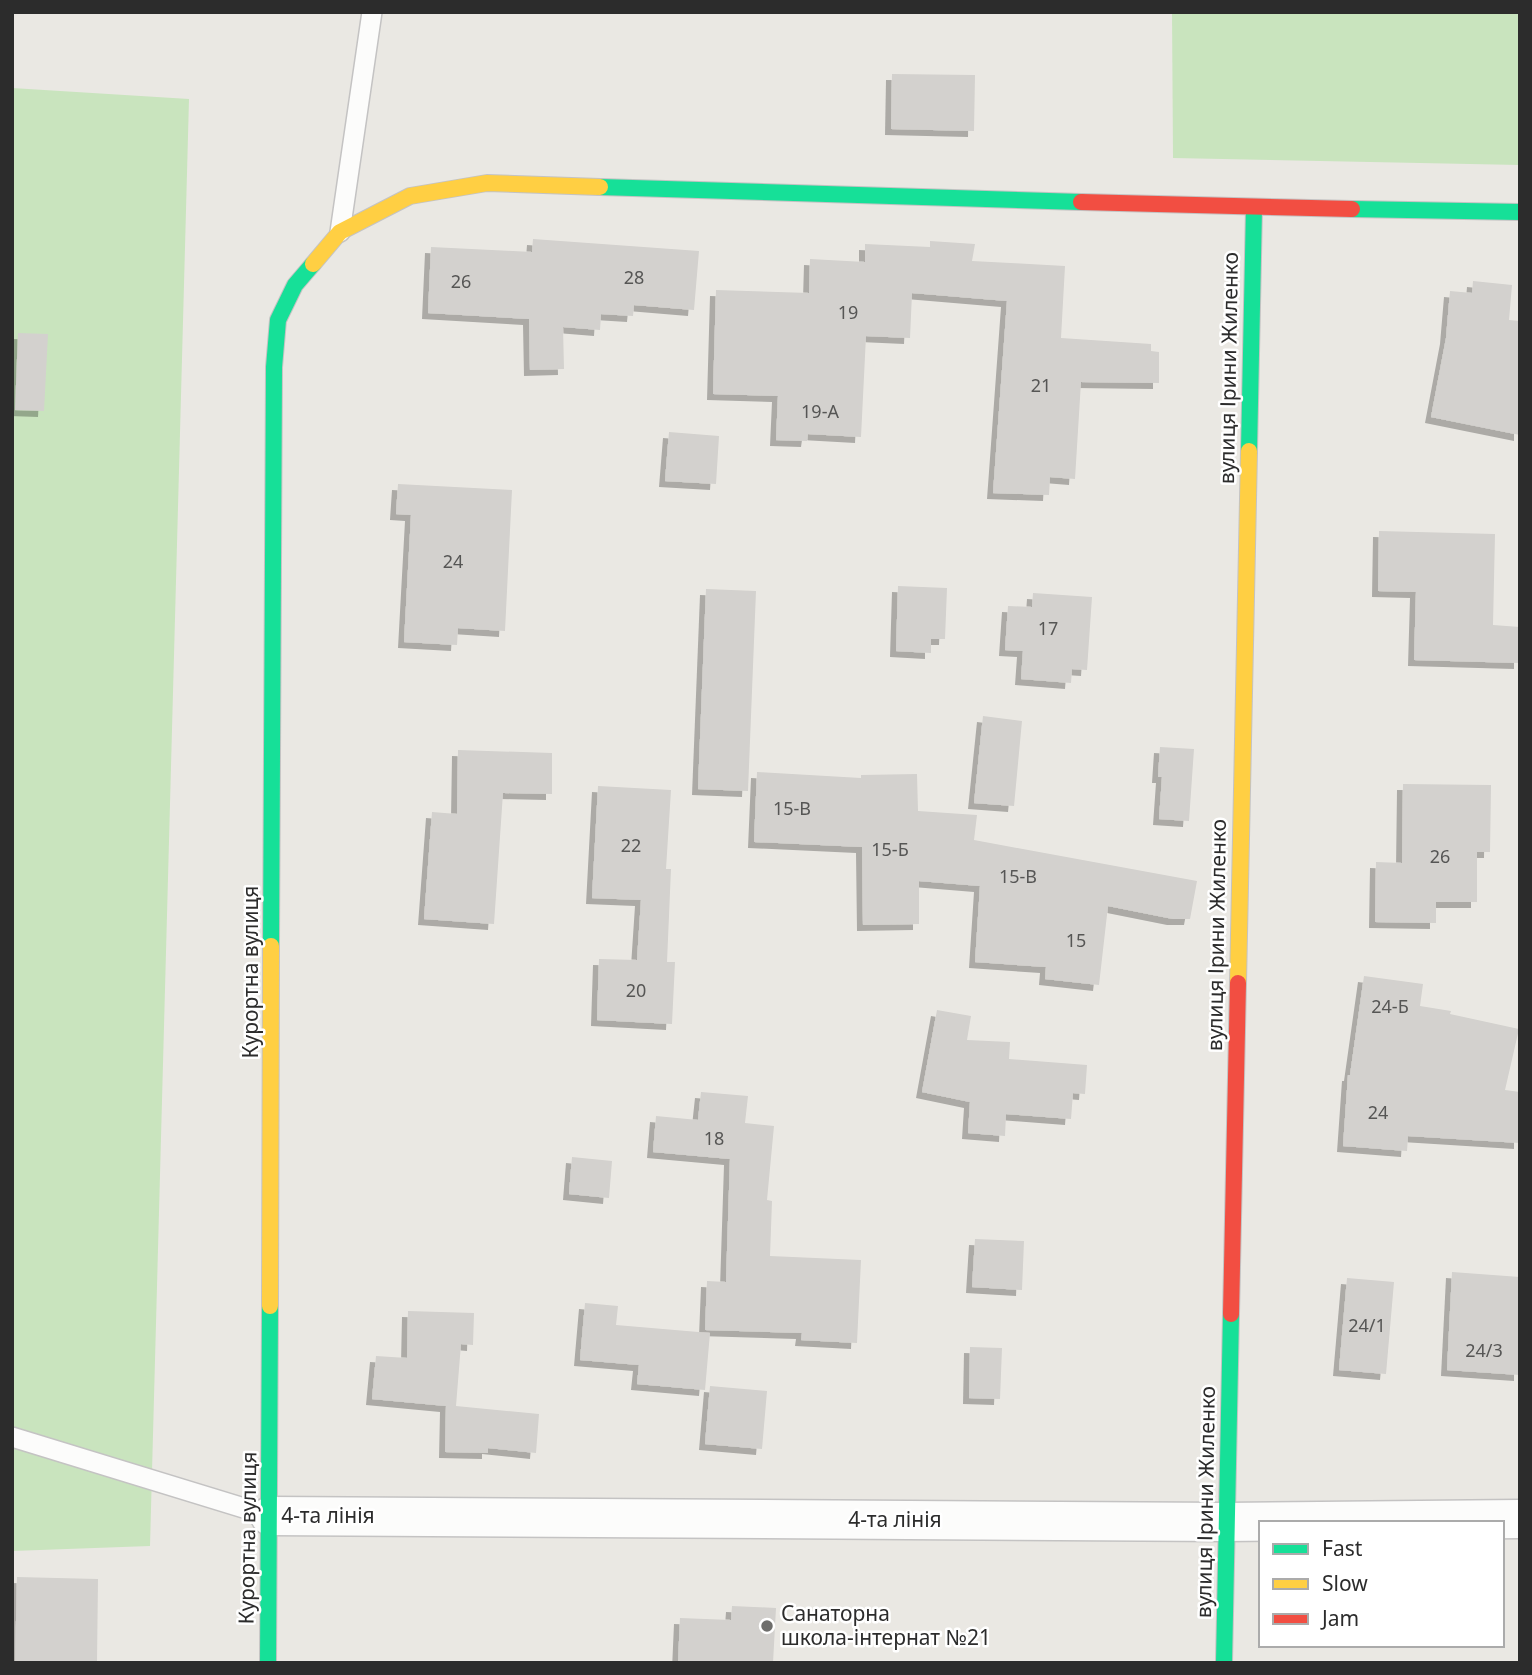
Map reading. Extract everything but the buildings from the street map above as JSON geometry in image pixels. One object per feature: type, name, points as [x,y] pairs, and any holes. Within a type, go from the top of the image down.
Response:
[{"type":"street","points":[[340,232],[410,196],[487,183],[1254,208],[1520,212]]},
{"type":"street","name":"вулиця Ірини Жиленко","points":[[1224,1663],[1254,208]]},
{"type":"street","name":"Курортна вулиця","points":[[268,1663],[274,367],[278,320],[295,285],[340,232]]},
{"type":"street","name":"4-та лінія","points":[[270,1516],[1259,1522]]},
{"type":"street","name":"4-та лінія","points":[[1324,1521],[1520,1519]]},
{"type":"lane","points":[[340,232],[372,12]]},
{"type":"lane","points":[[12,1437],[270,1516]]},
{"type":"green space","points":[[1172,12],[1520,12],[1520,165],[1173,158]]},
{"type":"green space","points":[[12,88],[189,99],[150,1546],[12,1551]]},
{"type":"traffic: fast","points":[[600,187],[1081,202]]},
{"type":"traffic: fast","points":[[1249,451],[1254,208]]},
{"type":"traffic: fast","points":[[1352,209],[1520,212]]},
{"type":"traffic: fast","points":[[271,946],[274,367],[278,320],[295,285],[313,264]]},
{"type":"traffic: fast","points":[[268,1663],[270,1306]]},
{"type":"traffic: fast","points":[[1224,1663],[1231,1314]]},
{"type":"traffic: slow","points":[[313,264],[340,232],[410,196],[487,183],[600,187]]},
{"type":"traffic: slow","points":[[1238,983],[1249,451]]},
{"type":"traffic: slow","points":[[270,1306],[271,946]]},
{"type":"traffic: jam","points":[[1081,202],[1352,209]]},
{"type":"traffic: jam","points":[[1231,1314],[1238,983]]},
{"type":"place","name":"Санаторна школа-інтернат №21","points":[[767,1626]]}]
